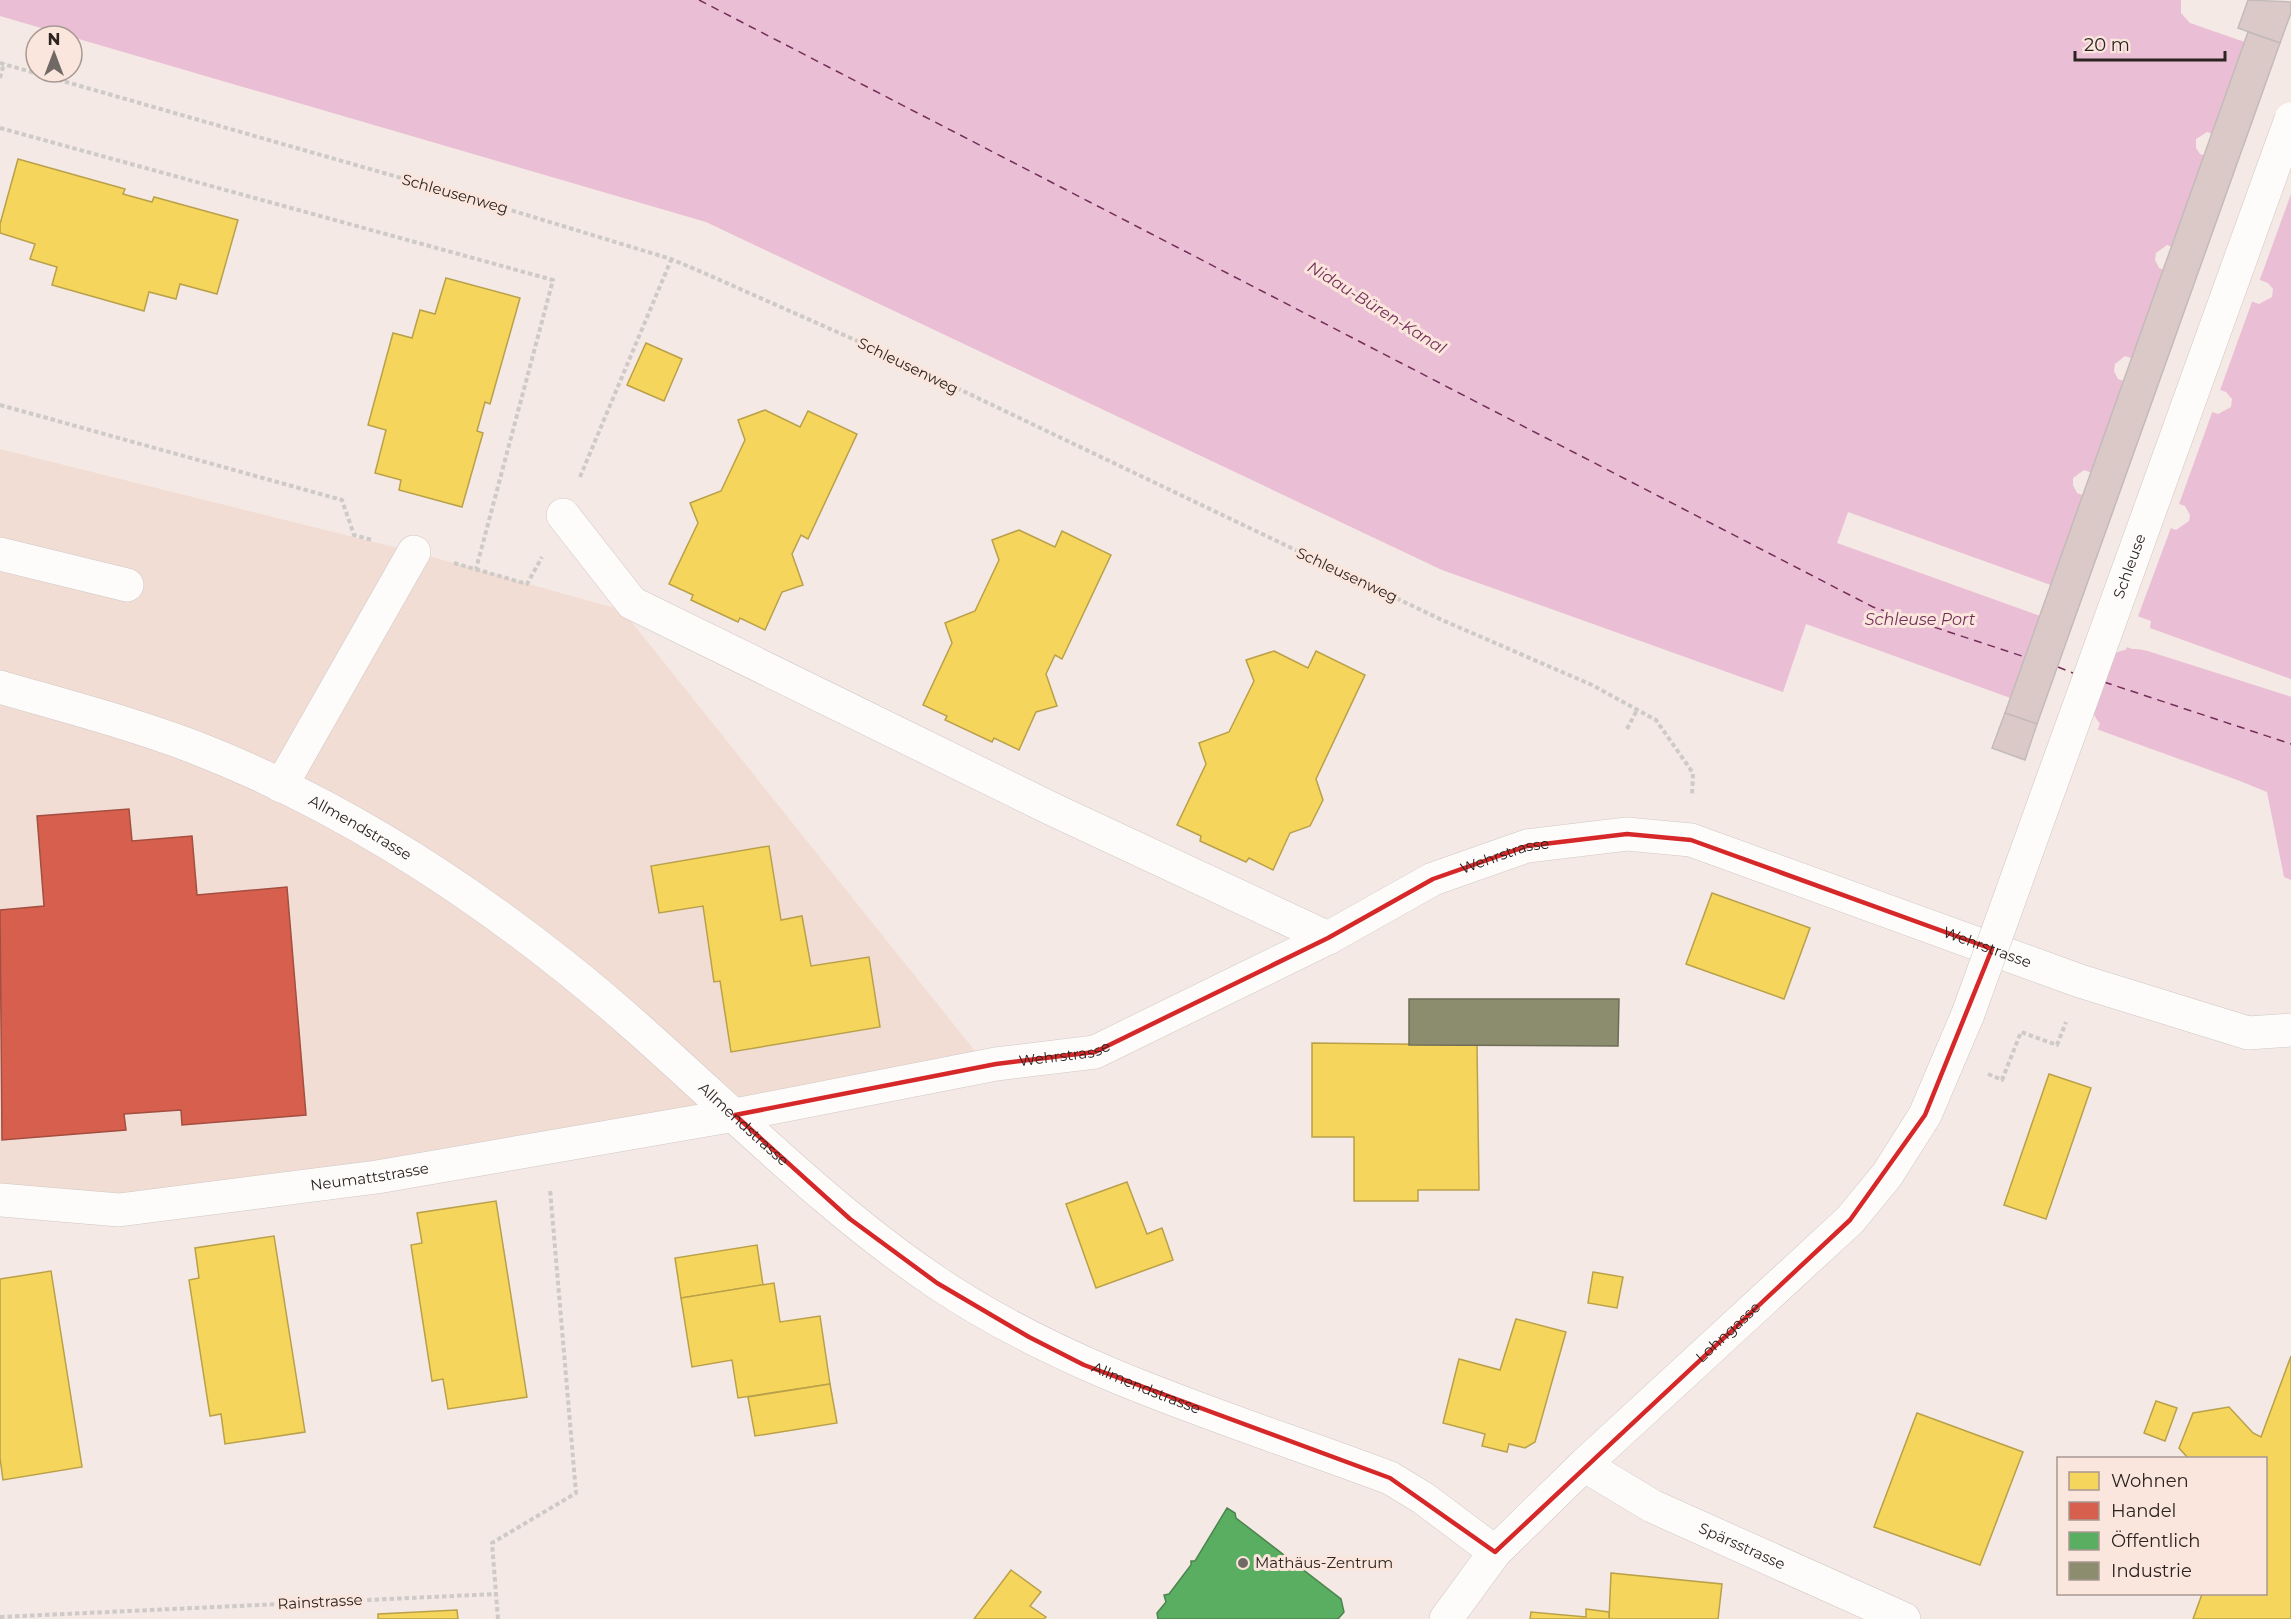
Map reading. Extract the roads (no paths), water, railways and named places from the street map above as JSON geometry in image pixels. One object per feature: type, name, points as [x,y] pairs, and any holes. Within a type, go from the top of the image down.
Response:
[{"type":"main road","name":"Schleuse","points":[[1968,1014],[2291,119]]},
{"type":"main road","points":[[563,515],[632,603],[1052,809],[1328,938]]},
{"type":"main road","points":[[281,786],[414,552]]},
{"type":"main road","points":[[0,554],[127,585]]},
{"type":"main road","name":"Allmendstrasse","points":[[0,687],[119,721],[185,744],[281,786],[344,817],[395,847],[498,916],[567,968],[850,1219],[937,1283],[1019,1331],[1084,1365],[1390,1478],[1423,1498],[1495,1552]]},
{"type":"main road","name":"Wehrstrasse","points":[[735,1115],[996,1064],[1095,1052],[1328,938],[1433,879],[1527,846],[1627,834],[1691,840],[2080,981],[2248,1033],[2291,1030]]},
{"type":"main road","name":"Lohngasse","points":[[1446,1619],[1495,1552],[1584,1465],[1850,1220],[1887,1175],[1925,1115],[1968,1014]]},
{"type":"main road","name":"Neumattstrasse","points":[[0,1200],[119,1210],[377,1177],[735,1115]]},
{"type":"main road","name":"Spärsstrasse","points":[[1584,1465],[1652,1506],[1904,1619]]},
{"type":"water","points":[[0,0],[2181,0],[2181,13],[2190,23],[2291,58],[2291,162],[2207,132],[2196,139],[2196,148],[2200,154],[2291,188],[2291,679],[2150,628],[2151,621],[1848,512],[1837,543],[2291,706],[2291,880],[2284,877],[2267,792],[2240,781],[1806,624],[1783,692],[1442,570],[706,222],[84,41],[84,24],[27,24],[0,16]],"holes":[[[2167,245],[2268,283],[2273,289],[2272,297],[2259,304],[2159,268],[2155,260],[2156,253]],[[2125,356],[2226,392],[2232,399],[2231,407],[2218,414],[2118,379],[2114,371],[2115,364]],[[2084,470],[2185,506],[2190,515],[2189,521],[2176,530],[2077,493],[2073,485],[2073,478]]]},
{"type":"waterway","points":[[2134,694],[2291,744]]},
{"type":"place","name":"Mathäus-Zentrum","points":[[1243,1563]]},
{"type":"water label","name":"Nidau-Büren-Kanal","points":[[1377,307]]},
{"type":"water label","name":"Schleuse Port","points":[[1920,619]]}]
